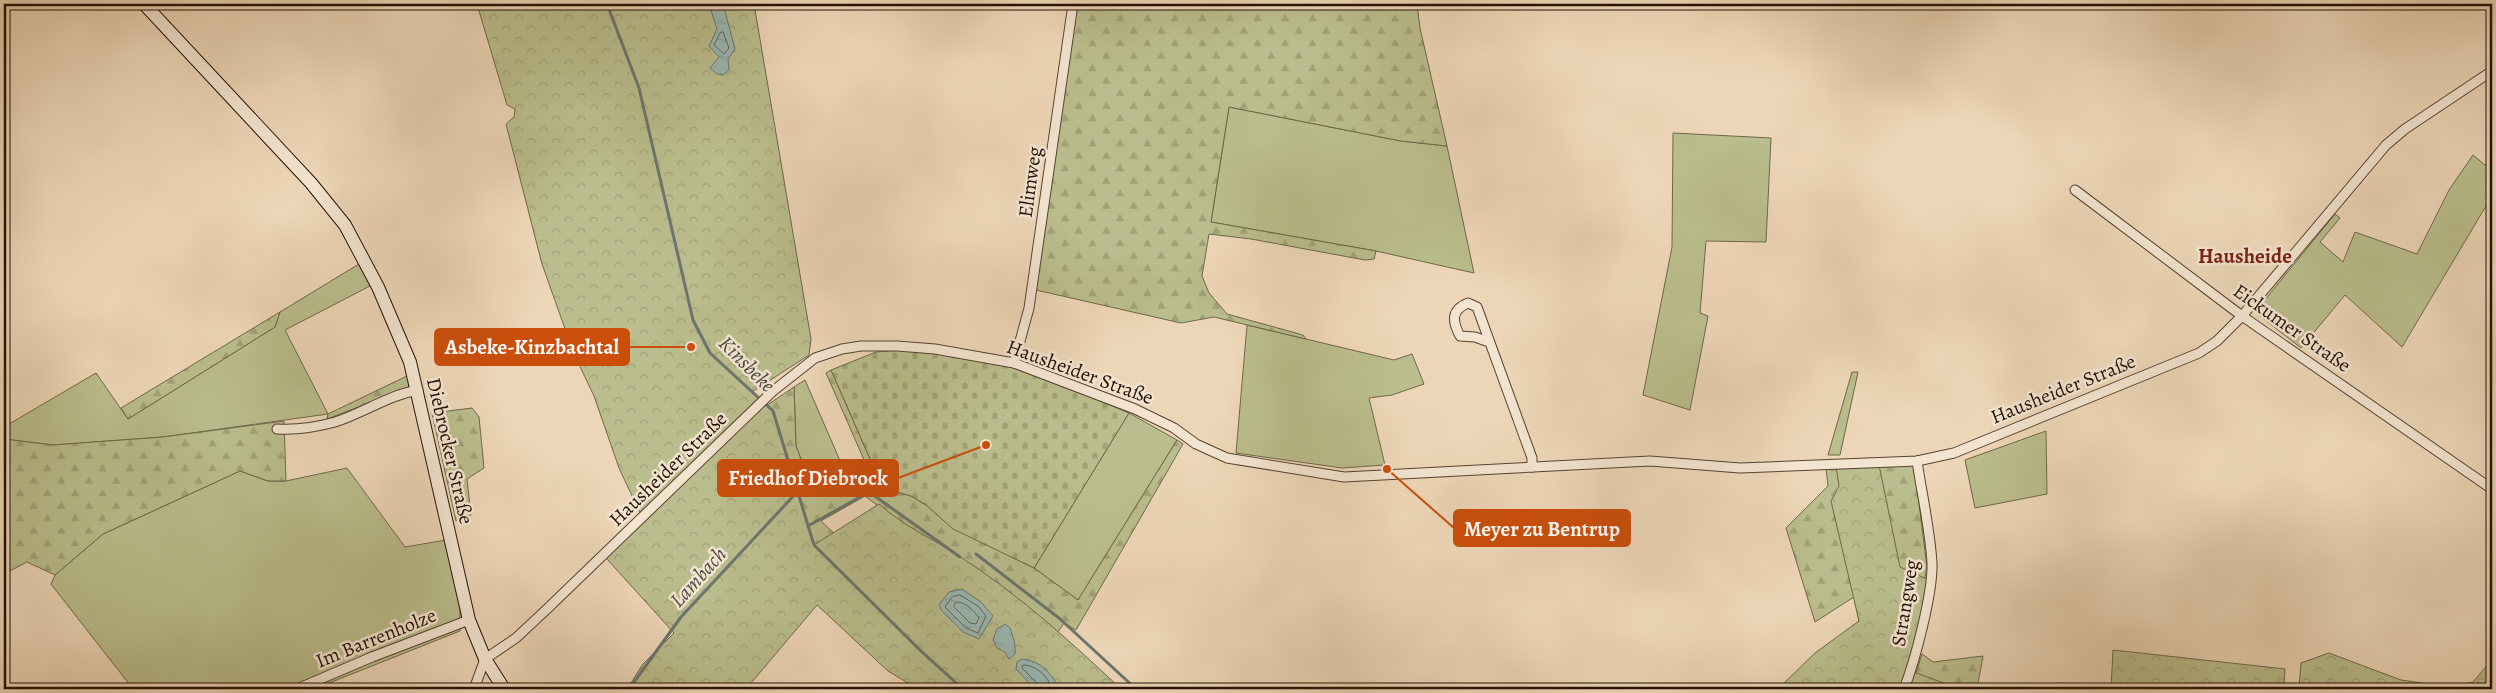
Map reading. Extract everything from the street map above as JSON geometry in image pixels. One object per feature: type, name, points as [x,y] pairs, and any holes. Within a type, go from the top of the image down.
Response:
[{"type":"main road","name":"Diebrocker Straße","points":[[144,4],[311,183],[345,225],[360,250],[399,332],[418,390],[469,620],[485,659],[504,689]]},
{"type":"street","name":"Elimweg","points":[[1014,364],[1029,308],[1073,4]]},
{"type":"street","name":"Hausheider Straße","points":[[485,659],[516,638],[773,391],[815,358],[842,349],[861,346],[935,349],[1014,364],[1135,409],[1174,428],[1213,453],[1247,463],[1344,478],[1650,461],[1740,468],[1917,461],[1954,453],[2199,353],[2218,341],[2242,316],[2386,145],[2405,129],[2492,72]]},
{"type":"street","name":"Eickumer Straße","points":[[2075,190],[2242,316],[2492,489]]},
{"type":"street","points":[[1490,342],[1476,337],[1460,336],[1454,325],[1454,314],[1459,306],[1468,303],[1476,307],[1490,342],[1532,458],[1532,467]]},
{"type":"street","points":[[277,429],[294,430],[335,422],[405,392],[418,390]]},
{"type":"street","name":"Strangweg","points":[[1904,689],[1911,671],[1931,577],[1932,564],[1917,461]]},
{"type":"street","name":"Im Barrenholze","points":[[296,689],[372,657],[469,620]]},
{"type":"street","points":[[474,689],[485,659]]},
{"type":"green space","points":[[477,4],[754,4],[811,339],[809,355],[752,392],[773,411],[814,545],[879,504],[898,519],[981,570],[1023,602],[1121,689],[918,689],[888,671],[817,605],[746,689],[627,689],[643,664],[674,633],[606,558],[642,517],[619,468],[594,396],[574,354],[542,264],[506,124],[514,117],[515,109],[507,105]]},
{"type":"green space","points":[[1077,4],[1417,4],[1420,28],[1447,146],[1401,141],[1229,107],[1211,222],[1376,251],[1374,259],[1365,260],[1251,239],[1209,234],[1202,276],[1209,293],[1227,314],[1303,335],[1306,339],[1214,317],[1181,323],[1036,290]]},
{"type":"green space","points":[[1229,107],[1401,141],[1447,146],[1474,273],[1376,251],[1211,222]]},
{"type":"green space","points":[[1673,133],[1771,138],[1766,242],[1706,241],[1700,313],[1708,316],[1690,410],[1643,395],[1672,247]]},
{"type":"green space","points":[[2473,155],[2492,171],[2492,196],[2402,347],[2345,295],[2301,348],[2255,312],[2335,214],[2340,218],[2320,242],[2343,262],[2355,232],[2417,254],[2449,190]]},
{"type":"green space","points":[[359,264],[370,286],[285,330],[328,414],[163,437],[53,445],[4,439],[4,427],[96,373],[128,419],[275,327],[280,312]]},
{"type":"green space","points":[[280,312],[275,327],[128,419],[121,408]]},
{"type":"green space","points":[[1247,325],[1394,360],[1412,354],[1424,384],[1392,395],[1369,398],[1385,465],[1342,468],[1236,453]]},
{"type":"green space","points":[[901,350],[981,358],[1021,368],[1129,413],[1034,568],[953,529],[926,505],[911,496],[890,490],[878,477],[831,370],[876,352]]},
{"type":"green space","points":[[831,370],[878,477],[890,490],[911,496],[926,505],[953,528],[1034,568],[1078,600],[1177,440],[1183,444],[1076,630],[1064,623],[1054,638],[931,540],[894,518],[865,496],[821,521],[998,689],[811,548],[763,408],[794,387],[796,446],[812,488],[869,471],[826,373]]},
{"type":"green space","points":[[1852,372],[1858,372],[1840,455],[1828,455]]},
{"type":"green space","points":[[407,376],[411,387],[327,419],[328,414]]},
{"type":"green space","points":[[805,380],[848,479],[812,488],[796,446],[794,387]]},
{"type":"green space","points":[[472,408],[479,417],[484,468],[467,479],[471,515],[456,521],[432,413]]},
{"type":"green space","points":[[1129,413],[1177,440],[1078,600],[1034,568]]},
{"type":"green space","points":[[284,421],[286,481],[268,481],[240,471],[103,534],[55,575],[27,562],[4,574],[4,439],[53,445],[163,437]]},
{"type":"green space","points":[[2046,431],[2047,494],[1975,508],[1965,460]]},
{"type":"green space","points":[[1914,464],[1927,567],[1906,670],[1781,689],[1859,621],[1854,597],[1815,622],[1786,528],[1828,486],[1826,468]]},
{"type":"green space","points":[[1879,465],[1900,567],[1929,580],[1911,671],[1960,689],[1778,689],[1815,653],[1859,621],[1831,501],[1839,486],[1836,466]]},
{"type":"green space","points":[[347,468],[405,547],[446,540],[460,607],[460,631],[314,689],[133,689],[51,584],[55,575],[103,534],[240,471],[268,481],[286,481]]},
{"type":"green space","points":[[2113,650],[2285,669],[2284,685],[2299,687],[2301,663],[2329,653],[2401,680],[2450,687],[2473,682],[2492,660],[2492,689],[2111,689]]},
{"type":"green space","points":[[1922,654],[1933,662],[1983,656],[1977,689],[1911,689]]},
{"type":"green space","points":[[2059,683],[2097,689],[2016,689]]},
{"type":"water","points":[[709,4],[723,4],[735,49],[728,59],[729,70],[723,75],[717,74],[710,68],[719,57],[709,46],[717,29]]},
{"type":"water","points":[[962,589],[981,602],[993,616],[979,639],[963,632],[941,610],[939,605],[949,592]]},
{"type":"water","points":[[1005,624],[1010,628],[1015,648],[1015,654],[1009,659],[1005,652],[997,648],[993,640],[997,629]]},
{"type":"water","points":[[1022,659],[1042,667],[1057,684],[1048,689],[1035,689],[1016,669],[1017,662]]},
{"type":"waterway","name":"Kinsbeke","points":[[607,4],[639,88],[693,320],[710,353],[773,411],[814,545],[922,652],[963,689]]},
{"type":"waterway","name":"Lambach","points":[[629,689],[681,617],[798,491]]},
{"type":"waterway","points":[[808,526],[869,492],[960,557]]},
{"type":"waterway","points":[[976,554],[1059,618],[1136,689]]},
{"type":"place","name":"Asbeke-Kinzbachtal","points":[[691,347]]},
{"type":"place","name":"Friedhof Diebrock","points":[[986,445]]},
{"type":"place","name":"Meyer zu Bentrup","points":[[1387,469]]},
{"type":"district","name":"Hausheide","points":[[2245,256]]}]
